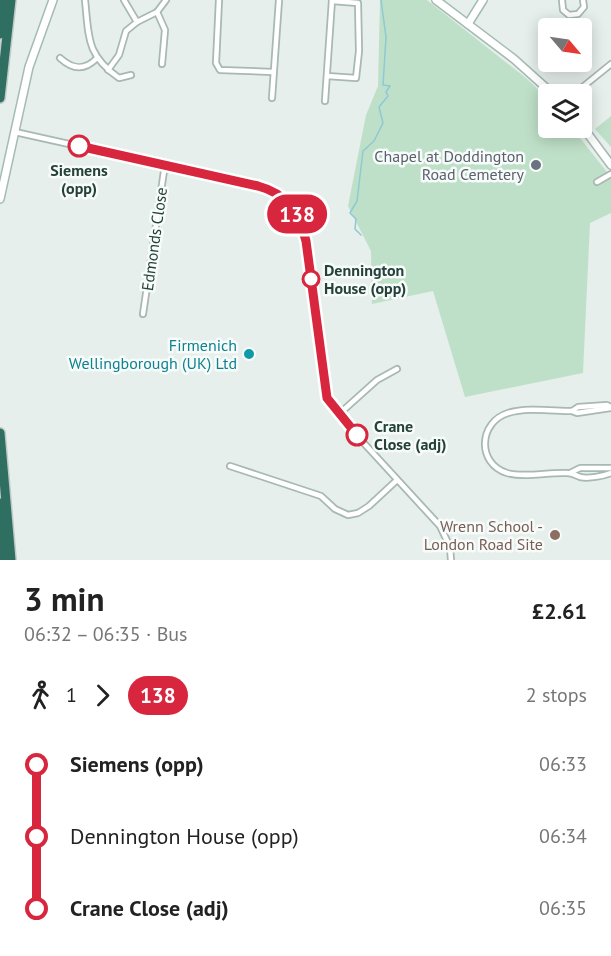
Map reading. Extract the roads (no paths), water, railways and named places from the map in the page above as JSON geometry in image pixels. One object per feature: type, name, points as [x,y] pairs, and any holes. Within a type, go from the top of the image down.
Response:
[{"type":"highway","points":[[0,34],[3,0]]},
{"type":"highway","points":[[0,97],[11,0]]},
{"type":"highway","points":[[0,433],[11,560]]},
{"type":"highway","points":[[0,503],[4,560]]},
{"type":"street","points":[[0,199],[29,67],[53,0]]},
{"type":"street","points":[[85,0],[90,47],[96,59],[119,78],[131,75]]},
{"type":"street","points":[[124,0],[137,22]]},
{"type":"street","points":[[108,70],[119,55],[126,31],[137,22],[157,12],[166,0]]},
{"type":"street","points":[[219,0],[216,63],[220,70],[273,72]]},
{"type":"street","points":[[272,98],[279,0]]},
{"type":"street","points":[[436,0],[522,65],[542,84]]},
{"type":"street","points":[[468,24],[483,0]]},
{"type":"street","points":[[562,0],[563,10],[569,15],[578,14],[584,7],[583,0]]},
{"type":"street","points":[[325,101],[332,1],[358,3],[359,51],[356,78],[327,76]]},
{"type":"street","points":[[157,12],[165,30],[162,64]]},
{"type":"street","points":[[60,58],[79,68],[89,67],[96,59]]},
{"type":"street","points":[[586,84],[611,64]]},
{"type":"street","points":[[15,132],[274,190],[291,203],[306,241],[323,382],[327,398],[339,415],[440,526],[450,547],[451,560]]},
{"type":"street","points":[[591,138],[611,165]]},
{"type":"street","name":"Edmonds Close","points":[[143,314],[165,164]]},
{"type":"street","points":[[597,182],[611,174]]},
{"type":"street","points":[[339,415],[377,380],[397,369]]},
{"type":"street","points":[[611,408],[577,413],[572,411],[510,412],[495,419],[486,433],[484,446],[487,459],[496,468],[508,473],[570,473],[581,477],[611,473]]},
{"type":"street","points":[[230,466],[321,496],[335,509],[348,515],[358,513],[369,506],[397,480]]},
{"type":"street","points":[[570,473],[580,468],[611,468]]},
{"type":"waterway","points":[[361,235],[355,229],[356,219],[350,213],[357,201],[363,151],[374,141],[383,123],[379,107],[388,96],[386,92],[390,86],[383,85],[386,37],[381,0]]},
{"type":"place","name":"Siemens (opp)","points":[[79,146]]},
{"type":"place","name":"Chapel at Doddington Road Cemetery","points":[[536,165]]},
{"type":"place","name":"Dennington House (opp)","points":[[311,279]]},
{"type":"place","name":"Firmenich Wellingborough (UK) Ltd","points":[[249,354]]},
{"type":"place","name":"Crane Close (adj)","points":[[357,435]]},
{"type":"place","name":"Wrenn School - London Road Site","points":[[555,535]]}]
